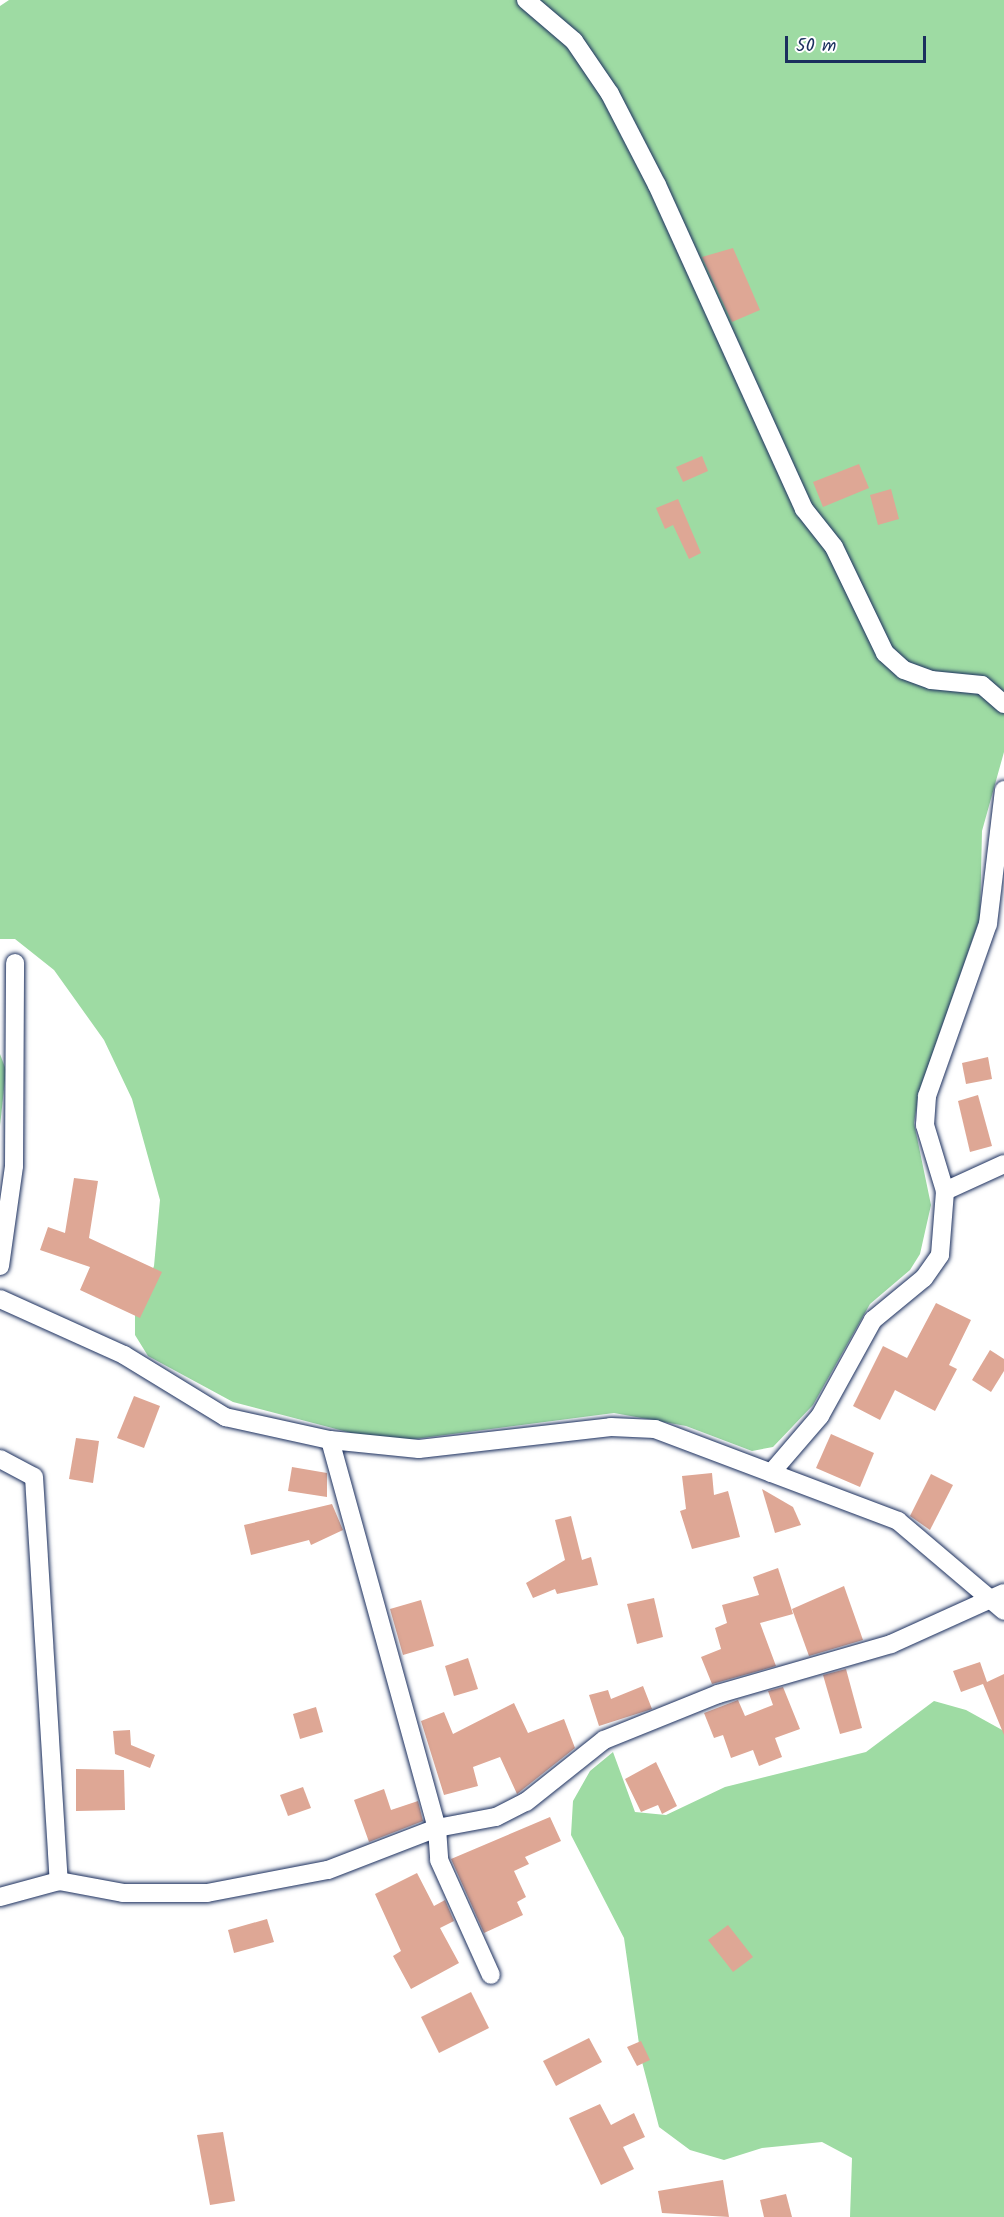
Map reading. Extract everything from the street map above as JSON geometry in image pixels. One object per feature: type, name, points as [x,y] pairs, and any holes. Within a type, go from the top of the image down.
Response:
[{"type":"street","points":[[526,0],[574,41],[610,94],[657,185],[804,509],[834,546],[885,653],[904,670],[930,680],[982,685],[1004,704]]},
{"type":"street","points":[[771,1473],[820,1416],[873,1320],[924,1278],[940,1255],[945,1191],[925,1125],[927,1096],[988,924],[1004,790]]},
{"type":"street","points":[[0,1266],[14,1166],[15,963]]},
{"type":"street","points":[[945,1191],[1004,1164]]},
{"type":"street","points":[[0,1299],[124,1355],[225,1417],[330,1440],[419,1449],[611,1426],[656,1429],[898,1521],[996,1596],[1004,1611]]},
{"type":"street","points":[[330,1440],[437,1828],[439,1860],[491,1975]]},
{"type":"street","points":[[0,1459],[34,1477],[59,1881]]},
{"type":"street","points":[[0,1897],[59,1881],[123,1893],[207,1893],[328,1870],[437,1828],[496,1817],[516,1807],[604,1740],[718,1694],[891,1644],[996,1596]]},
{"type":"green space","points":[[9,0],[1004,0],[1004,752],[982,831],[980,918],[919,1092],[914,1123],[931,1205],[920,1254],[910,1270],[870,1304],[813,1405],[773,1447],[752,1451],[686,1426],[614,1413],[407,1440],[359,1435],[233,1402],[148,1356],[135,1335],[135,1312],[154,1266],[160,1200],[132,1099],[104,1040],[54,970],[15,939],[0,939],[0,6]]},
{"type":"green space","points":[[0,1054],[6,1070],[0,1126]]},
{"type":"green space","points":[[934,1701],[966,1710],[1004,1731],[1004,2217],[850,2217],[852,2158],[822,2142],[762,2148],[724,2160],[690,2150],[659,2127],[641,2058],[624,1938],[571,1835],[573,1801],[590,1771],[613,1752],[635,1812],[666,1815],[725,1787],[866,1752]]},
{"type":"building","points":[[733,248],[760,310],[732,322],[702,257]]},
{"type":"building","points":[[702,456],[708,471],[683,482],[676,467]]},
{"type":"building","points":[[859,464],[869,488],[823,507],[813,482]]},
{"type":"building","points":[[891,489],[899,519],[878,525],[870,495]]},
{"type":"building","points":[[678,499],[701,553],[689,559],[673,525],[665,529],[656,508]]},
{"type":"building","points":[[988,1057],[992,1079],[966,1084],[962,1063]]},
{"type":"building","points":[[978,1095],[992,1146],[970,1152],[958,1101]]},
{"type":"building","points":[[74,1178],[98,1181],[89,1238],[162,1272],[140,1318],[80,1290],[90,1267],[40,1250],[48,1227],[65,1233]]},
{"type":"building","points":[[936,1303],[971,1320],[949,1365],[957,1369],[935,1411],[895,1390],[880,1420],[853,1406],[883,1346],[907,1358]]},
{"type":"building","points":[[990,1350],[1004,1359],[1004,1371],[991,1392],[972,1380]]},
{"type":"building","points":[[134,1396],[160,1406],[144,1448],[117,1438]]},
{"type":"building","points":[[831,1434],[874,1453],[860,1487],[816,1468]]},
{"type":"building","points":[[76,1438],[99,1441],[93,1483],[69,1479]]},
{"type":"building","points":[[292,1467],[327,1473],[327,1497],[288,1491]]},
{"type":"building","points":[[712,1473],[714,1495],[728,1491],[740,1537],[692,1549],[680,1511],[686,1509],[682,1476]]},
{"type":"building","points":[[931,1474],[953,1485],[930,1530],[910,1516]]},
{"type":"building","points":[[762,1489],[793,1507],[801,1525],[775,1533]]},
{"type":"building","points":[[332,1504],[343,1530],[311,1545],[309,1540],[251,1555],[244,1525]]},
{"type":"building","points":[[571,1516],[582,1560],[591,1557],[598,1585],[557,1594],[555,1589],[533,1598],[526,1583],[565,1560],[555,1520]]},
{"type":"building","points":[[778,1568],[793,1614],[760,1623],[776,1666],[712,1684],[701,1657],[721,1649],[715,1628],[727,1623],[722,1605],[759,1595],[753,1577]]},
{"type":"building","points":[[844,1586],[863,1640],[809,1656],[792,1609]]},
{"type":"building","points":[[654,1598],[663,1637],[637,1644],[627,1604]]},
{"type":"building","points":[[421,1600],[434,1646],[403,1655],[390,1609]]},
{"type":"building","points":[[468,1658],[478,1689],[454,1696],[445,1666]]},
{"type":"building","points":[[980,1662],[987,1682],[1004,1674],[1004,1735],[983,1684],[961,1692],[953,1671]]},
{"type":"building","points":[[846,1669],[862,1728],[840,1734],[823,1675]]},
{"type":"building","points":[[643,1686],[652,1709],[599,1726],[589,1695],[608,1690],[611,1699]]},
{"type":"building","points":[[783,1687],[800,1729],[775,1738],[782,1757],[759,1766],[753,1750],[731,1758],[723,1735],[714,1738],[704,1713],[738,1700],[745,1716],[773,1705],[768,1691]]},
{"type":"building","points":[[514,1703],[528,1733],[564,1719],[575,1748],[517,1794],[500,1757],[473,1767],[478,1786],[444,1795],[421,1721],[444,1712],[453,1734]]},
{"type":"building","points":[[316,1707],[323,1732],[300,1739],[293,1714]]},
{"type":"building","points":[[130,1730],[131,1745],[155,1755],[150,1768],[115,1754],[113,1731]]},
{"type":"building","points":[[656,1762],[677,1806],[662,1814],[658,1805],[641,1812],[625,1779]]},
{"type":"building","points":[[76,1769],[124,1770],[125,1810],[76,1811]]},
{"type":"building","points":[[303,1787],[311,1808],[288,1816],[280,1795]]},
{"type":"building","points":[[384,1789],[391,1810],[418,1801],[423,1821],[369,1842],[354,1800]]},
{"type":"building","points":[[550,1817],[561,1841],[525,1857],[529,1864],[514,1871],[526,1897],[517,1902],[523,1915],[484,1933],[451,1859]]},
{"type":"building","points":[[417,1873],[434,1906],[445,1900],[454,1921],[440,1928],[459,1963],[411,1989],[393,1956],[401,1951],[375,1894]]},
{"type":"building","points":[[267,1919],[274,1942],[234,1953],[228,1930]]},
{"type":"building","points":[[728,1925],[753,1957],[733,1972],[708,1940]]},
{"type":"building","points":[[471,1992],[489,2028],[439,2053],[421,2017]]},
{"type":"building","points":[[589,2038],[602,2062],[556,2086],[543,2061]]},
{"type":"building","points":[[641,2041],[650,2060],[637,2066],[627,2047]]},
{"type":"building","points":[[600,2104],[611,2125],[634,2113],[645,2137],[623,2147],[634,2169],[601,2185],[569,2118]]},
{"type":"building","points":[[223,2132],[235,2201],[210,2205],[197,2135]]},
{"type":"building","points":[[723,2180],[729,2217],[662,2213],[658,2191]]},
{"type":"building","points":[[786,2194],[792,2217],[764,2217],[760,2200]]}]
